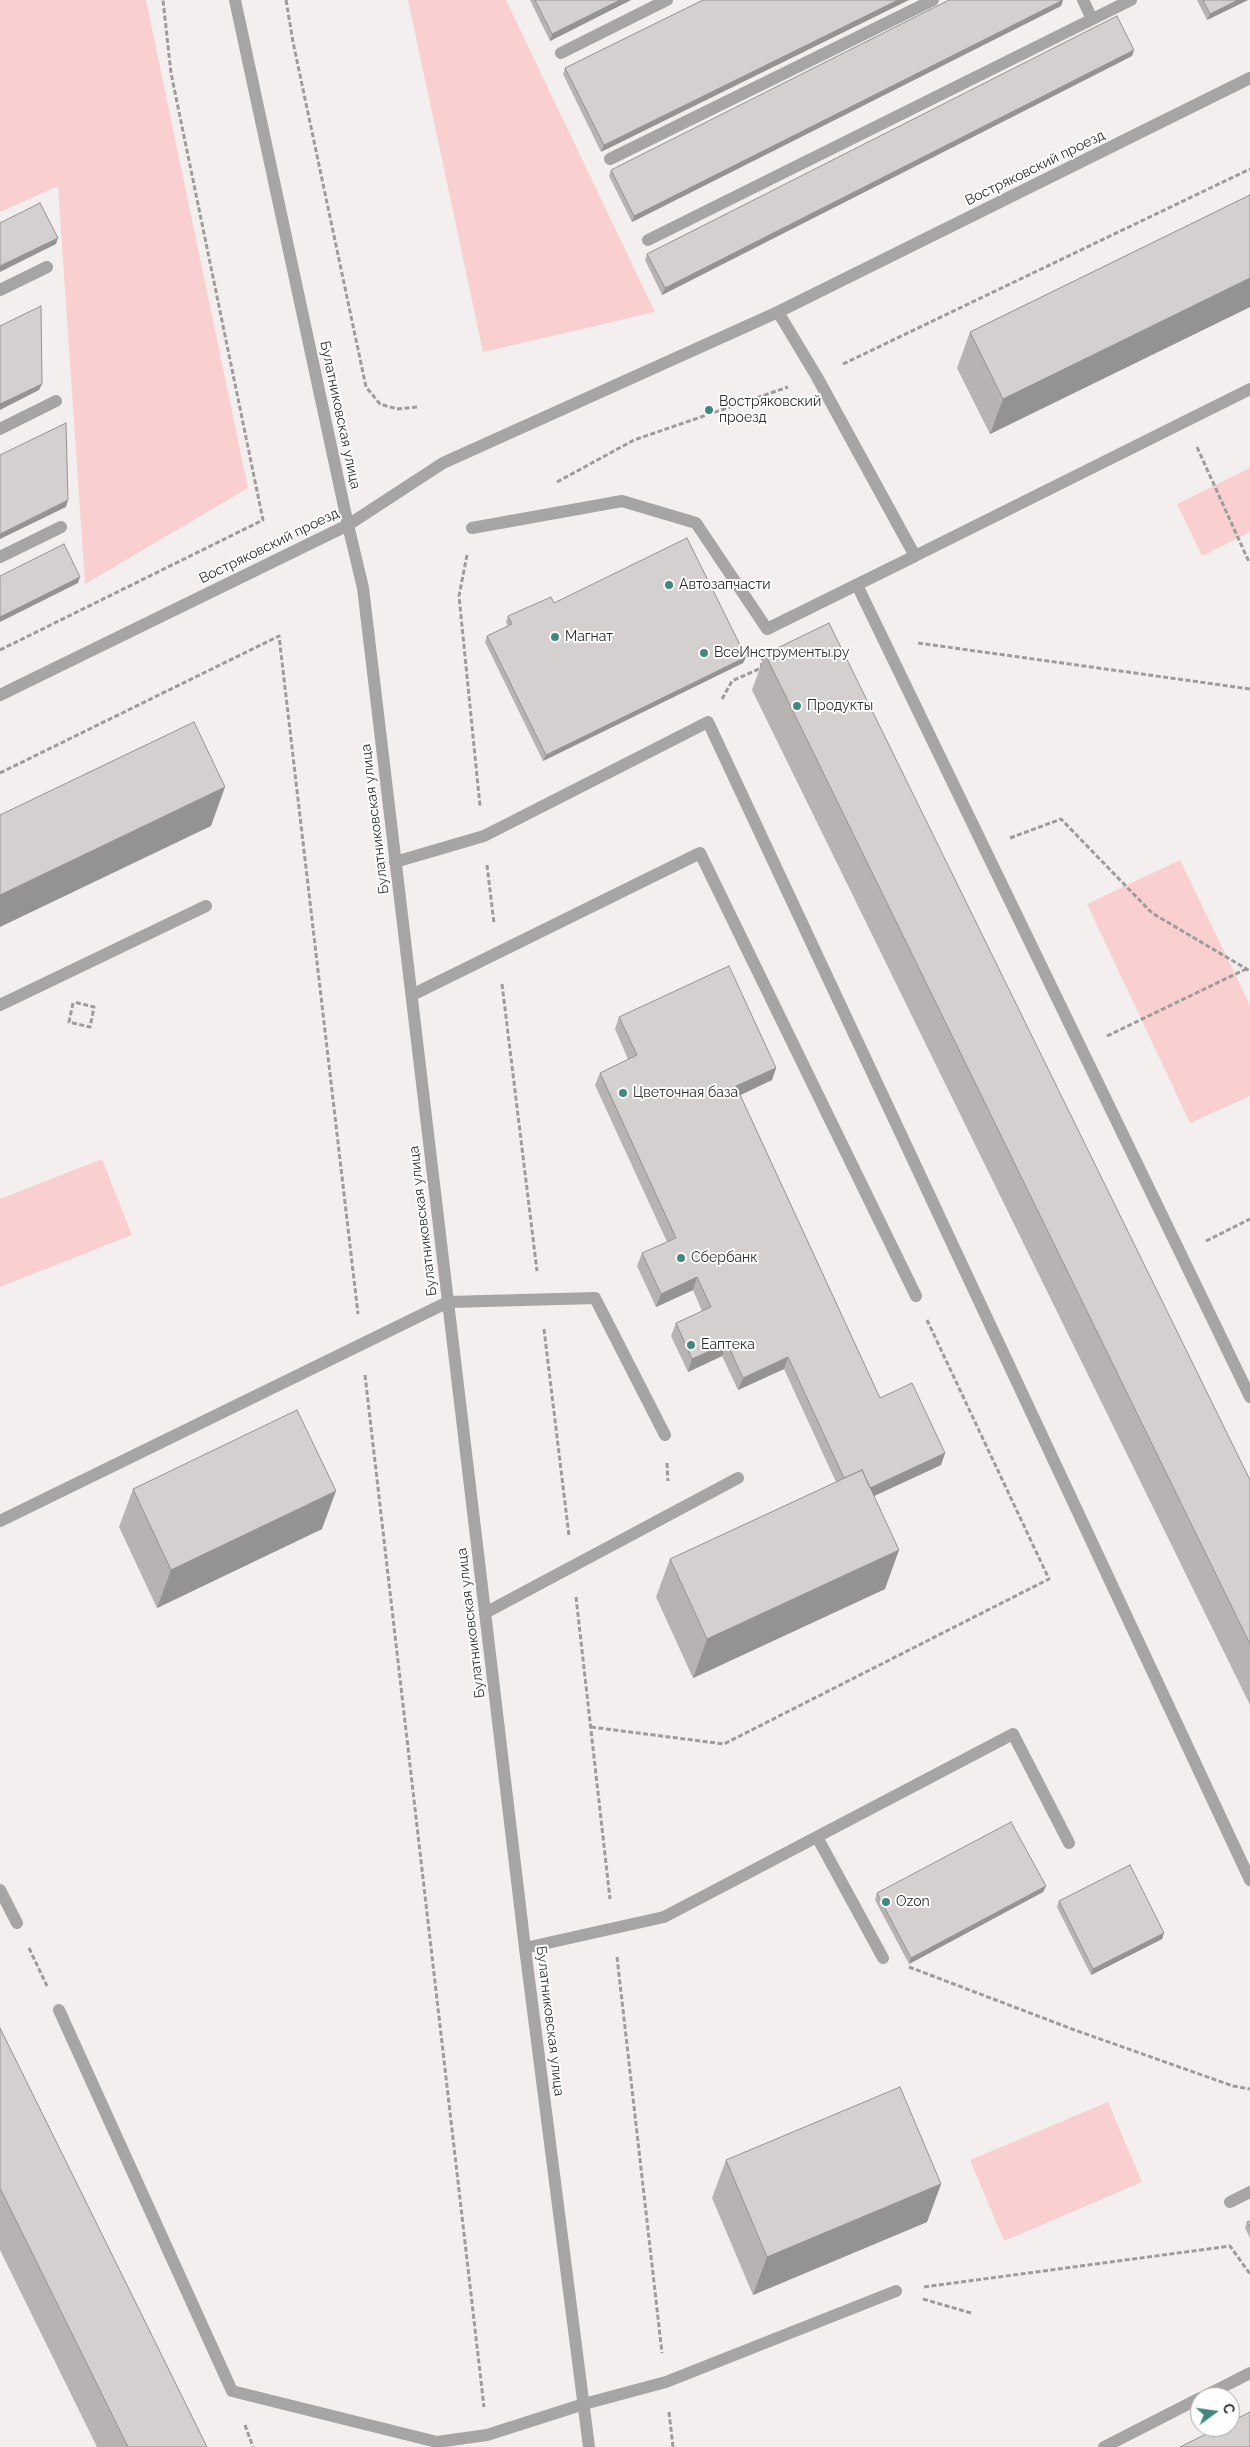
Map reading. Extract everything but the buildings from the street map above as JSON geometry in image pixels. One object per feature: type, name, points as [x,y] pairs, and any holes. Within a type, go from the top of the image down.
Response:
[{"type":"street","name":"Булатниковская улица","points":[[235,0],[363,588],[525,1948],[589,2447]]},
{"type":"street","points":[[561,53],[667,0]]},
{"type":"street","points":[[610,159],[933,0]]},
{"type":"street","points":[[1083,0],[1092,19]]},
{"type":"street","points":[[648,240],[1131,0]]},
{"type":"street","name":"Востряковский проезд","points":[[0,695],[348,525],[443,464],[778,312],[1250,78]]},
{"type":"street","points":[[0,290],[47,267]]},
{"type":"street","points":[[778,312],[817,377],[915,556]]},
{"type":"street","points":[[472,528],[622,501],[696,522],[767,629],[1250,389]]},
{"type":"street","points":[[0,429],[56,402]]},
{"type":"street","points":[[0,557],[61,527]]},
{"type":"street","points":[[856,585],[985,847],[1250,1398]]},
{"type":"street","points":[[395,862],[484,836],[708,722],[1250,1880]]},
{"type":"street","points":[[412,995],[700,852],[916,1296]]},
{"type":"street","points":[[0,1005],[206,906]]},
{"type":"street","points":[[0,1521],[448,1302],[595,1298],[665,1435]]},
{"type":"street","points":[[485,1613],[738,1478]]},
{"type":"street","points":[[525,1948],[664,1917],[1013,1734],[1069,1843]]},
{"type":"street","points":[[817,1837],[883,1958]]},
{"type":"street","points":[[0,1890],[17,1923]]},
{"type":"street","points":[[59,2010],[232,2391],[437,2442],[487,2435],[584,2404],[666,2382],[896,2291]]},
{"type":"street","points":[[1230,2202],[1250,2192]]},
{"type":"street","points":[[1223,2387],[1250,2373]]},
{"type":"street","points":[[1104,2447],[1190,2404]]},
{"type":"path","points":[[0,650],[263,520],[171,73],[163,0]]},
{"type":"path","points":[[286,0],[293,42],[366,387],[380,404],[397,409],[417,407]]},
{"type":"path","points":[[549,486],[634,440],[817,377],[1250,169]]},
{"type":"path","points":[[1185,421],[1249,562]]},
{"type":"path","points":[[472,528],[459,596],[484,836],[591,1727],[673,2447]]},
{"type":"path","points":[[708,722],[732,682],[761,668],[767,629]]},
{"type":"path","points":[[0,773],[279,636],[487,2435]]},
{"type":"path","points":[[883,638],[1250,689]]},
{"type":"path","points":[[985,847],[1061,818],[1152,913],[1248,970]]},
{"type":"path","points":[[1082,1048],[1248,970]]},
{"type":"path","points":[[60,976],[73,1002],[70,1022],[90,1027],[94,1007],[73,1002]]},
{"type":"path","points":[[1181,1254],[1250,1219]]},
{"type":"path","points":[[591,1727],[724,1744],[1049,1579],[916,1296]]},
{"type":"path","points":[[665,1435],[671,1514]]},
{"type":"path","points":[[17,1923],[59,2010]]},
{"type":"path","points":[[883,1958],[1072,2029],[1233,2086],[1250,2088]]},
{"type":"path","points":[[896,2291],[1230,2246],[1250,2274]]},
{"type":"path","points":[[896,2291],[971,2313]]},
{"type":"shaded area","points":[[0,0],[146,0],[248,488],[85,584],[58,186],[0,212]]},
{"type":"shaded area","points":[[408,0],[506,0],[655,312],[483,352]]},
{"type":"shaded area","points":[[1250,468],[1250,532],[1202,556],[1177,504]]},
{"type":"shaded area","points":[[1180,860],[1250,1005],[1250,1096],[1190,1123],[1087,904]]},
{"type":"shaded area","points":[[102,1159],[132,1235],[0,1287],[0,1199]]},
{"type":"shaded area","points":[[1108,2102],[1142,2182],[1004,2241],[970,2160]]},
{"type":"place","name":"Востряковский проезд","points":[[709,410]]},
{"type":"place","name":"Автозапчасти","points":[[669,585]]},
{"type":"place","name":"Магнат","points":[[555,637]]},
{"type":"place","name":"ВсеИнструменты.ру","points":[[704,653]]},
{"type":"place","name":"Продукты","points":[[797,706]]},
{"type":"place","name":"Цветочная база","points":[[623,1093]]},
{"type":"place","name":"Сбербанк","points":[[681,1258]]},
{"type":"place","name":"Еаптека","points":[[691,1345]]},
{"type":"place","name":"Ozon","points":[[886,1902]]}]
